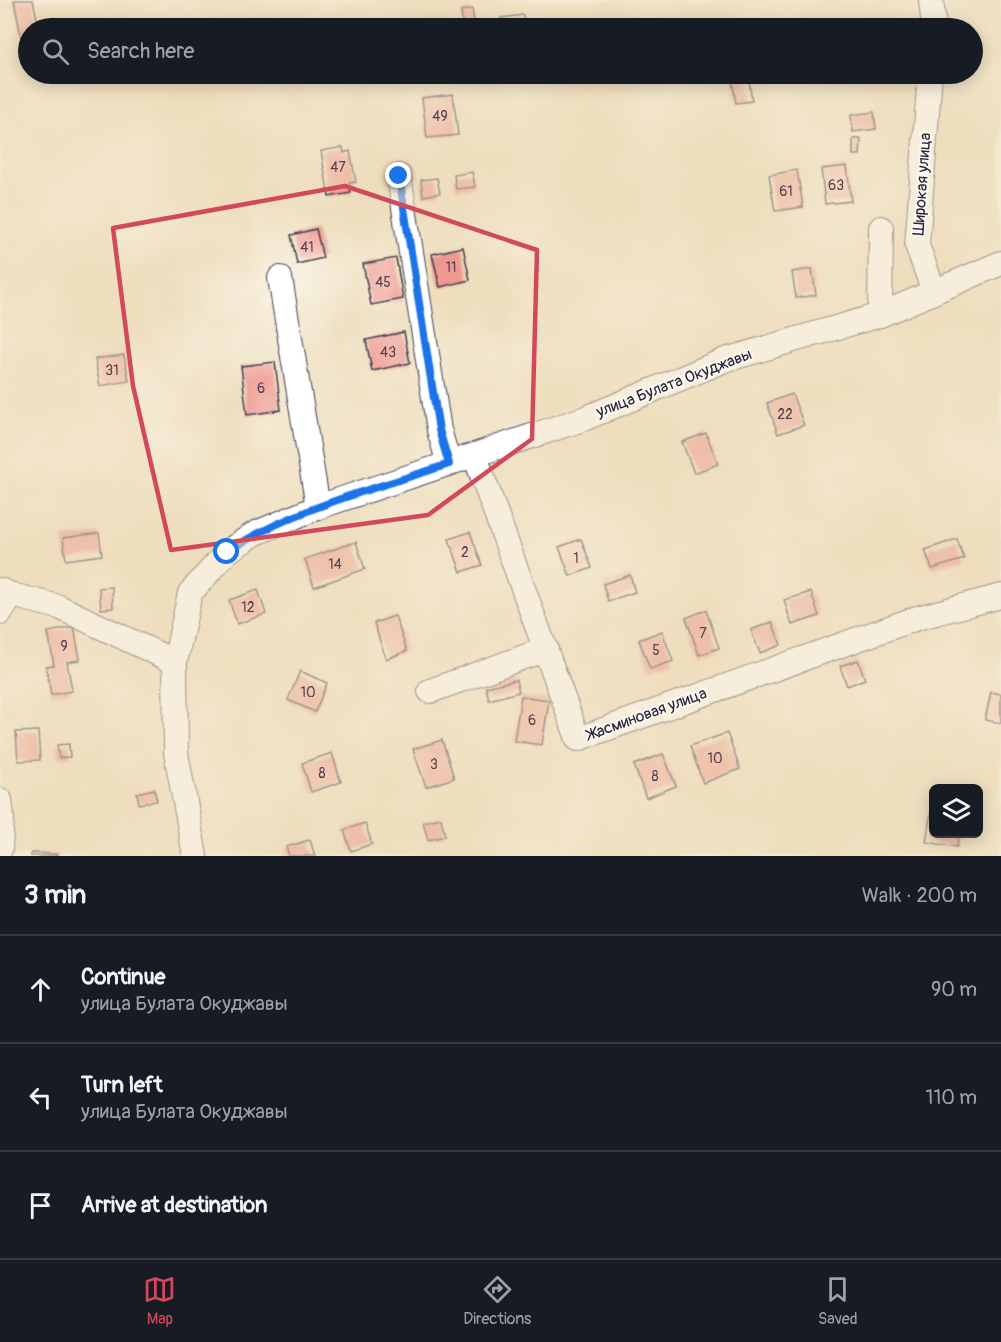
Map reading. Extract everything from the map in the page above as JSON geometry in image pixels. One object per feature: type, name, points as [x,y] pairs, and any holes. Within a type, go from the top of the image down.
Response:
[{"type":"street","points":[[931,0],[933,18]]},
{"type":"street","name":"Широкая улица","points":[[929,84],[917,244],[934,292]]},
{"type":"street","points":[[399,176],[439,430],[449,464]]},
{"type":"street","points":[[880,315],[881,228]]},
{"type":"street","name":"улица Булата Окуджавы","points":[[195,856],[176,753],[175,662],[190,593],[227,552],[254,534],[318,507],[586,418],[725,360],[880,315],[1001,263]]},
{"type":"street","points":[[280,278],[318,507]]},
{"type":"street","name":"Жасминовая улица","points":[[475,456],[578,739],[916,618],[1001,596]]},
{"type":"street","points":[[4,600],[59,607],[175,662]]},
{"type":"street","points":[[430,691],[546,649]]},
{"type":"street","points":[[0,800],[2,817],[0,849]]},
{"type":"highlighted area","points":[[345,186],[537,250],[532,439],[428,515],[171,550],[133,386],[113,228]]},
{"type":"building","points":[[14,0],[33,0],[37,18],[18,18],[18,21]]},
{"type":"building","points":[[472,9],[473,18],[462,18],[461,11]]},
{"type":"building","points":[[523,15],[523,18],[501,18]]},
{"type":"building","points":[[733,84],[749,84],[752,101],[736,103]]},
{"type":"building","points":[[453,94],[458,135],[427,138],[422,98]]},
{"type":"building","points":[[874,112],[876,129],[853,132],[851,115]]},
{"type":"building","points":[[853,139],[861,139],[860,155],[853,155]]},
{"type":"building","points":[[343,147],[344,153],[350,151],[356,182],[349,183],[351,193],[329,197],[321,151]]},
{"type":"building","points":[[847,166],[851,201],[825,204],[821,169]]},
{"type":"building","points":[[797,170],[803,207],[775,211],[769,175]]},
{"type":"building","points":[[472,172],[475,187],[456,189],[454,175]]},
{"type":"building","points":[[437,178],[440,193],[423,196],[421,180]]},
{"type":"building","points":[[316,229],[323,258],[297,264],[291,235]]},
{"type":"building","points":[[463,247],[470,280],[440,287],[432,254]]},
{"type":"building","points":[[396,258],[403,299],[371,305],[363,264]]},
{"type":"building","points":[[812,269],[816,295],[796,298],[792,272]]},
{"type":"building","points":[[404,332],[410,363],[372,371],[366,340]]},
{"type":"building","points":[[124,355],[129,381],[100,386],[95,359]]},
{"type":"building","points":[[275,362],[281,410],[247,415],[241,366]]},
{"type":"building","points":[[792,394],[804,425],[778,434],[767,403]]},
{"type":"building","points":[[706,433],[718,464],[694,473],[682,442]]},
{"type":"building","points":[[470,532],[482,565],[461,572],[449,539]]},
{"type":"building","points":[[99,533],[102,555],[66,560],[63,538]]},
{"type":"building","points":[[581,539],[592,568],[570,576],[559,547]]},
{"type":"building","points":[[957,539],[964,559],[932,569],[925,550]]},
{"type":"building","points":[[356,542],[365,569],[314,587],[305,559]]},
{"type":"building","points":[[630,575],[635,592],[608,601],[603,584]]},
{"type":"building","points":[[112,587],[113,608],[101,609],[99,588]]},
{"type":"building","points":[[258,590],[266,614],[237,624],[229,600]]},
{"type":"building","points":[[811,592],[819,616],[792,625],[784,600]]},
{"type":"building","points":[[706,610],[719,648],[699,655],[686,618]]},
{"type":"building","points":[[395,616],[407,651],[386,659],[374,623]]},
{"type":"building","points":[[772,622],[781,645],[760,653],[751,630]]},
{"type":"building","points":[[74,627],[80,660],[67,662],[72,691],[51,695],[46,666],[54,665],[48,632]]},
{"type":"building","points":[[662,631],[673,661],[650,669],[639,640]]},
{"type":"building","points":[[858,660],[865,679],[847,686],[840,666]]},
{"type":"building","points":[[300,671],[327,683],[315,712],[288,700]]},
{"type":"building","points":[[516,680],[519,692],[489,700],[486,687]]},
{"type":"building","points":[[991,692],[1001,694],[1001,723],[985,720]]},
{"type":"building","points":[[521,696],[549,700],[542,745],[514,741]]},
{"type":"building","points":[[38,731],[40,760],[18,761],[16,732]]},
{"type":"building","points":[[727,733],[740,769],[703,783],[690,746]]},
{"type":"building","points":[[442,740],[454,778],[426,787],[413,749]]},
{"type":"building","points":[[69,744],[70,757],[59,758],[57,745]]},
{"type":"building","points":[[332,753],[341,782],[311,792],[302,763]]},
{"type":"building","points":[[663,754],[676,786],[646,798],[634,765]]},
{"type":"building","points":[[154,789],[157,801],[139,804],[137,793]]},
{"type":"building","points":[[441,818],[445,836],[428,840],[423,822]]},
{"type":"building","points":[[365,823],[372,844],[351,851],[344,830]]},
{"type":"building","points":[[929,824],[929,838],[958,838],[957,847],[926,842]]},
{"type":"building","points":[[310,840],[315,856],[289,856],[286,847]]},
{"type":"building","points":[[31,853],[57,854],[57,856],[31,856]]},
{"type":"route","points":[[227,552],[254,534],[318,507],[449,464],[439,430],[399,176]]}]
